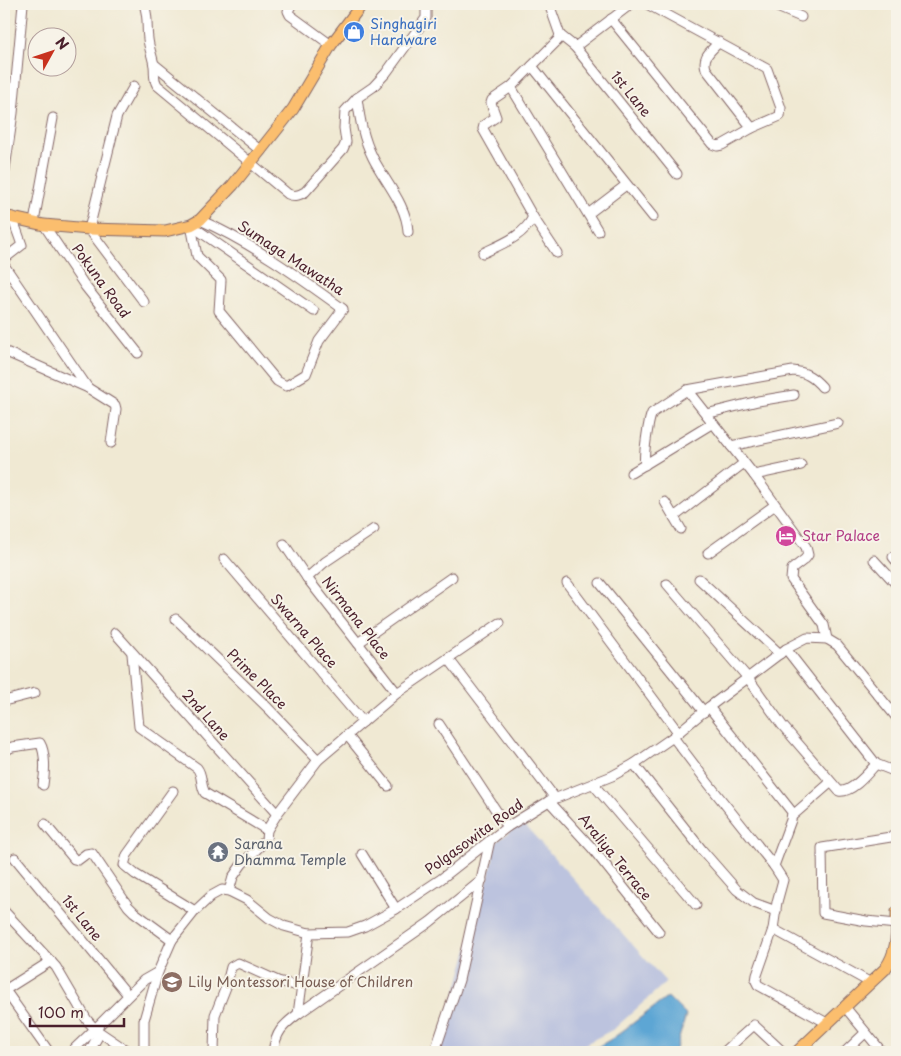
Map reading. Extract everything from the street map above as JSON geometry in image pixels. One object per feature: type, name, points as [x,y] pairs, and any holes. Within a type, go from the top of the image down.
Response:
[{"type":"main road","points":[[8,217],[89,229],[165,231],[194,224],[234,185],[261,151],[293,109],[331,45],[362,4]]},
{"type":"main road","points":[[797,1052],[871,983],[890,961],[894,954],[897,938],[897,912]]},
{"type":"street","points":[[4,176],[13,114],[23,4]]},
{"type":"street","points":[[144,4],[149,21],[147,36],[154,64],[155,81],[161,90],[288,194],[298,196],[305,192],[345,146],[345,111],[386,73],[426,18],[426,4]]},
{"type":"street","points":[[292,4],[288,11],[290,15],[331,45]]},
{"type":"street","points":[[549,4],[560,35],[555,44],[511,87],[492,100],[491,104],[497,115],[484,125],[483,129],[533,217],[558,253]]},
{"type":"street","points":[[575,47],[631,4]]},
{"type":"street","points":[[611,19],[712,144],[722,145],[752,128],[780,116],[782,112],[770,74],[763,66],[647,4]]},
{"type":"street","points":[[770,4],[801,17]]},
{"type":"street","name":"1st Lane","points":[[560,35],[575,47],[678,174]]},
{"type":"street","points":[[719,42],[705,56],[706,69],[752,128]]},
{"type":"street","points":[[154,64],[261,151]]},
{"type":"street","points":[[532,66],[653,217]]},
{"type":"street","points":[[134,86],[117,116],[89,229],[144,302]]},
{"type":"street","points":[[511,87],[598,232]]},
{"type":"street","points":[[357,98],[361,130],[372,157],[399,203],[407,222],[408,232]]},
{"type":"street","points":[[39,223],[53,118]]},
{"type":"street","points":[[588,214],[626,184]]},
{"type":"street","points":[[4,259],[22,245],[8,217]]},
{"type":"street","points":[[483,252],[517,236],[531,222],[533,217]]},
{"type":"street","name":"Pokuna Road","points":[[39,223],[85,286],[138,353]]},
{"type":"street","points":[[194,224],[314,311]]},
{"type":"street","name":"Sumaga Mawatha","points":[[194,224],[222,230],[265,256],[342,309],[319,341],[306,374],[286,386],[277,381],[219,311],[221,280],[197,256],[194,224]]},
{"type":"street","points":[[4,266],[88,388]]},
{"type":"street","points":[[4,351],[88,388],[114,405],[116,409],[111,443]]},
{"type":"street","points":[[645,465],[643,454],[650,417],[655,410],[687,390],[793,371],[810,375],[822,387]]},
{"type":"street","points":[[687,390],[754,475],[806,547],[808,555],[792,569],[791,579],[824,625],[827,639],[836,645],[897,718]]},
{"type":"street","points":[[706,414],[758,401],[794,395]]},
{"type":"street","points":[[631,474],[713,423]]},
{"type":"street","points":[[731,446],[838,423]]},
{"type":"street","points":[[674,517],[744,463]]},
{"type":"street","points":[[754,475],[800,465]]},
{"type":"street","points":[[664,502],[681,529]]},
{"type":"street","points":[[708,553],[775,505]]},
{"type":"street","name":"Nirmana Place","points":[[374,529],[326,562],[308,578],[397,693]]},
{"type":"street","points":[[284,544],[308,578]]},
{"type":"street","name":"Swarna Place","points":[[224,559],[363,722]]},
{"type":"street","points":[[874,560],[897,585]]},
{"type":"street","points":[[358,643],[452,577]]},
{"type":"street","points":[[699,579],[783,651],[876,764],[891,770],[897,770]]},
{"type":"street","points":[[567,583],[676,734],[714,791],[783,880],[772,930],[756,975],[758,985],[827,1023]]},
{"type":"street","points":[[600,583],[786,802],[792,812],[792,816]]},
{"type":"street","points":[[667,584],[748,678],[782,725],[830,783],[839,791],[844,792],[853,786],[876,764]]},
{"type":"street","name":"Prime Place","points":[[176,619],[268,708],[318,760]]},
{"type":"street","points":[[144,1052],[144,1020],[158,972],[172,940],[195,911],[211,896],[222,890],[230,891],[233,877],[242,864],[266,840],[267,830],[277,814],[318,760],[397,693],[500,623]]},
{"type":"street","name":"2nd Lane","points":[[115,633],[277,814]]},
{"type":"street","name":"Polgasowita Road","points":[[230,891],[247,900],[269,918],[284,926],[309,933],[348,932],[365,926],[396,909],[441,879],[507,827],[552,799],[612,776],[634,764],[783,651],[807,638],[827,639]]},
{"type":"street","points":[[132,654],[139,727],[196,768],[200,774],[205,793],[267,830]]},
{"type":"street","name":"Araliya Terrace","points":[[448,658],[552,799],[659,932]]},
{"type":"street","points":[[4,701],[35,693]]},
{"type":"street","points":[[440,724],[507,827]]},
{"type":"street","points":[[347,735],[388,786]]},
{"type":"street","points":[[4,751],[12,747],[40,743],[44,766],[43,785]]},
{"type":"street","points":[[634,764],[702,850],[737,890],[754,903],[776,911]]},
{"type":"street","points":[[774,866],[792,816],[830,783]]},
{"type":"street","points":[[593,784],[696,905]]},
{"type":"street","points":[[173,791],[127,854],[124,865],[134,874],[195,911]]},
{"type":"street","points":[[45,824],[74,859],[78,860],[86,854],[92,853],[128,906],[172,940]]},
{"type":"street","points":[[897,836],[822,848],[823,913],[866,921],[897,924]]},
{"type":"street","points":[[437,1052],[436,1048],[459,980],[490,840]]},
{"type":"street","points":[[362,854],[396,909]]},
{"type":"street","name":"1st Lane","points":[[15,858],[128,995]]},
{"type":"street","points":[[272,1052],[274,1040],[281,1027],[430,922],[482,880]]},
{"type":"street","points":[[4,912],[51,961],[62,976],[87,1020],[97,1031],[128,1052]]},
{"type":"street","points":[[772,930],[871,983]]},
{"type":"street","points":[[298,1014],[309,933]]},
{"type":"street","points":[[49,1052],[5,990],[51,961]]},
{"type":"street","points":[[214,1052],[215,1014],[226,987],[231,967],[238,963],[278,981],[302,987]]},
{"type":"street","points":[[71,1052],[97,1031],[128,995],[144,980],[158,972]]},
{"type":"street","points":[[845,1007],[882,1052]]},
{"type":"street","points":[[724,1052],[754,1025],[782,1052]]},
{"type":"street","points":[[89,1052],[97,1031]]},
{"type":"street","points":[[845,1052],[865,1033]]},
{"type":"shaded area","points":[[522,822],[666,982],[614,1029],[570,1052],[436,1052],[452,1006],[493,861],[493,845]]},
{"type":"water","points":[[668,997],[686,1015],[675,1052],[589,1052],[613,1038]]},
{"type":"place","name":"Singhagiri Hardware","points":[[354,32]]},
{"type":"place","name":"Star Palace","points":[[786,536]]},
{"type":"place","name":"Sarana Dhamma Temple","points":[[218,852]]},
{"type":"place","name":"Lily Montessori House of Children","points":[[172,982]]}]
